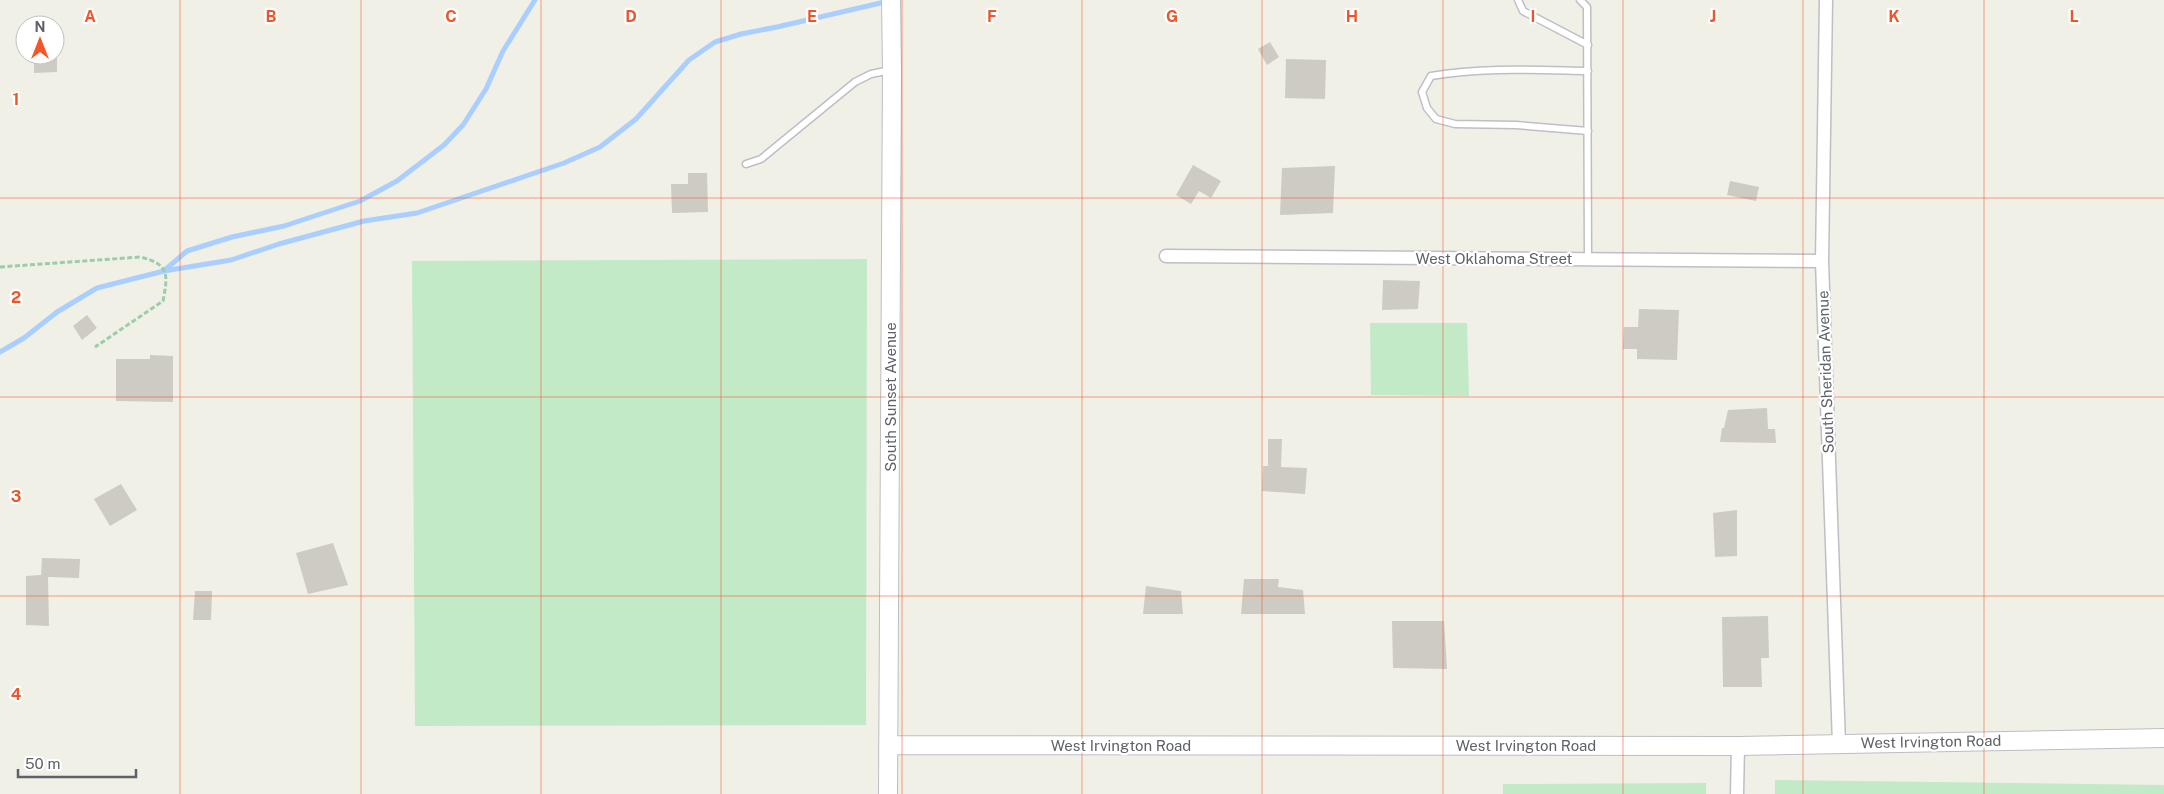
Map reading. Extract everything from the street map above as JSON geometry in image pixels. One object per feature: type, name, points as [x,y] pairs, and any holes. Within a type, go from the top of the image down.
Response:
[{"type":"street","name":"South Sunset Avenue","points":[[888,794],[891,0]]},
{"type":"street","name":"South Sheridan Avenue","points":[[1826,0],[1822,261],[1840,744]]},
{"type":"street","name":"West Oklahoma Street","points":[[1166,256],[1822,261]]},
{"type":"street","name":"West Irvington Road","points":[[888,745],[1738,746],[2164,738]]},
{"type":"street","points":[[1737,794],[1738,746]]},
{"type":"lane","points":[[1518,0],[1523,11],[1588,45]]},
{"type":"lane","points":[[1580,0],[1587,7],[1588,260]]},
{"type":"lane","points":[[1588,71],[1480,69],[1450,72],[1431,76],[1422,92],[1427,108],[1436,119],[1456,124],[1516,125],[1588,131]]},
{"type":"lane","points":[[746,164],[761,158],[855,82],[871,74],[892,70]]},
{"type":"path","points":[[0,267],[140,257],[153,260],[168,278],[163,301],[94,347]]},
{"type":"green space","points":[[867,259],[866,725],[415,726],[412,261]]},
{"type":"green space","points":[[1370,323],[1467,323],[1469,396],[1371,395]]},
{"type":"green space","points":[[1775,780],[2164,785],[2164,794],[1775,794]]},
{"type":"green space","points":[[1706,783],[1706,794],[1503,794],[1503,784]]},
{"type":"building","points":[[1270,42],[1279,57],[1267,65],[1258,49]]},
{"type":"building","points":[[1286,59],[1326,60],[1325,99],[1285,98]]},
{"type":"building","points":[[34,65],[57,65],[57,72],[34,73]]},
{"type":"building","points":[[1193,165],[1221,181],[1211,198],[1199,191],[1191,204],[1176,195]]},
{"type":"building","points":[[1335,166],[1333,213],[1280,215],[1282,168]]},
{"type":"building","points":[[688,173],[707,173],[708,212],[672,213],[671,184],[688,184]]},
{"type":"building","points":[[1730,181],[1759,187],[1756,201],[1727,195]]},
{"type":"building","points":[[1383,280],[1420,281],[1418,309],[1382,310]]},
{"type":"building","points":[[1639,309],[1679,310],[1677,360],[1637,359],[1637,349],[1623,349],[1624,327],[1638,327]]},
{"type":"building","points":[[87,315],[97,328],[82,340],[73,326]]},
{"type":"building","points":[[150,355],[173,356],[173,402],[116,401],[116,359],[150,359]]},
{"type":"building","points":[[1767,408],[1768,429],[1775,429],[1776,443],[1720,442],[1728,410]]},
{"type":"building","points":[[1268,439],[1282,439],[1281,467],[1307,468],[1305,494],[1262,491],[1263,466],[1268,466]]},
{"type":"building","points":[[121,484],[137,510],[110,526],[94,499]]},
{"type":"building","points":[[1737,510],[1737,556],[1715,557],[1713,513]]},
{"type":"building","points":[[333,543],[348,585],[308,594],[296,553]]},
{"type":"building","points":[[42,558],[80,559],[79,578],[48,577],[49,626],[26,625],[26,576],[41,575]]},
{"type":"building","points":[[1244,579],[1279,579],[1278,587],[1303,590],[1305,614],[1241,614]]},
{"type":"building","points":[[1146,586],[1181,591],[1183,614],[1143,614]]},
{"type":"building","points":[[195,591],[212,591],[211,620],[193,620]]},
{"type":"building","points":[[1768,616],[1769,658],[1761,658],[1762,687],[1723,687],[1722,617]]},
{"type":"building","points":[[1392,621],[1444,621],[1447,669],[1393,668]]},
{"type":"waterway","points":[[166,269],[187,251],[232,237],[284,226],[360,201],[397,181],[444,145],[463,125],[486,89],[503,51],[535,0]]},
{"type":"waterway","points":[[0,352],[24,338],[57,312],[97,288],[164,271],[231,260],[279,244],[364,221],[417,213],[564,163],[600,147],[636,119],[689,60],[715,42],[741,34],[889,1]]}]
